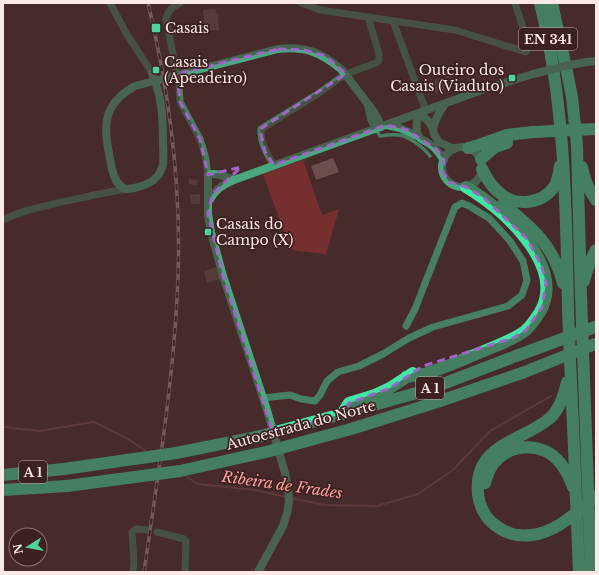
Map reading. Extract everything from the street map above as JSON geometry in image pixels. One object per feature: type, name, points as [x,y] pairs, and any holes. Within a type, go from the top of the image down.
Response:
[{"type":"highway","name":"EN 341","points":[[540,3],[555,76],[562,147],[579,570]]},
{"type":"highway","name":"EN 341","points":[[552,3],[567,72],[577,146],[585,402],[593,491],[589,518],[592,572]]},
{"type":"highway","points":[[562,147],[560,168],[554,187],[540,199],[529,202],[519,202],[502,196],[491,185],[482,164],[491,150],[501,144],[533,136],[596,129]]},
{"type":"highway","points":[[468,148],[507,135],[596,137]]},
{"type":"highway","points":[[577,146],[584,178],[589,190],[596,200]]},
{"type":"highway","points":[[469,186],[482,189],[491,194],[540,237],[555,260],[560,272],[565,288],[568,307]]},
{"type":"highway","points":[[342,414],[349,403],[375,395],[390,388],[423,366],[453,356],[495,346],[513,338],[526,330],[536,318],[546,295],[546,282],[538,256],[528,240],[517,228],[469,186]]},
{"type":"highway","points":[[581,296],[587,270],[596,250]]},
{"type":"highway","name":"Autoestrada do Norte","points":[[3,475],[64,469],[176,453],[261,436],[427,390],[596,327]]},
{"type":"highway","name":"Autoestrada do Norte","points":[[3,490],[67,486],[180,470],[266,452],[351,429],[437,402],[522,373],[596,344]]},
{"type":"highway","points":[[570,372],[562,400],[551,416],[543,423],[494,451],[485,461],[480,472],[477,486],[478,499],[483,512],[491,522],[501,530],[513,535],[526,536],[539,534],[562,523],[593,491]]},
{"type":"highway","points":[[585,402],[596,427]]},
{"type":"highway","points":[[576,497],[565,469],[556,458],[546,451],[535,448],[523,447],[510,450],[500,457],[493,464],[484,486],[485,498],[489,509],[496,518],[514,529],[526,530],[538,528],[548,524],[593,491]]},
{"type":"highway","points":[[592,572],[596,558]]},
{"type":"street","points":[[3,220],[36,208],[147,185],[155,179],[160,172],[163,163],[163,118],[159,95],[152,73],[126,33],[110,3]]},
{"type":"street","points":[[180,3],[172,7],[168,12],[166,19],[179,84],[180,102],[200,139],[205,155],[208,178],[209,223],[223,276],[263,398],[288,488],[289,502],[283,526],[258,572]]},
{"type":"street","points":[[302,3],[320,10],[455,30],[526,52],[528,47],[525,34],[514,3]]},
{"type":"street","points":[[274,165],[266,152],[260,132],[261,129],[316,94],[344,72],[379,61],[379,54],[368,17]]},
{"type":"street","points":[[393,21],[422,112],[439,142],[454,149]]},
{"type":"street","points":[[126,189],[119,184],[115,178],[112,170],[107,141],[106,127],[108,116],[117,98],[135,86],[278,49],[291,48],[313,51],[325,56],[344,72],[372,113],[378,119],[381,127]]},
{"type":"street","points":[[208,203],[215,191],[230,181],[479,91],[533,74],[565,66],[592,62]]},
{"type":"street","points":[[433,129],[439,111],[446,104]]},
{"type":"street","points":[[419,137],[416,121],[422,112]]},
{"type":"street","points":[[372,113],[395,122]]},
{"type":"street","points":[[362,134],[372,113]]},
{"type":"street","points":[[381,127],[400,128],[419,137],[432,145],[444,160]]},
{"type":"street","points":[[458,147],[468,148],[478,154],[482,164],[480,176],[477,181],[469,186],[460,187],[449,182],[445,178],[442,166],[446,155],[454,149],[458,147]]},
{"type":"street","points":[[208,178],[213,174],[219,174],[230,181]]},
{"type":"street","points":[[263,398],[290,395],[301,400],[315,401],[320,395],[327,381],[338,372],[358,366],[383,354],[409,338],[433,327],[508,306],[522,295],[527,280],[523,261],[510,241],[489,218],[470,206],[462,203],[455,207],[415,309],[406,326]]},
{"type":"street","points":[[133,572],[134,562],[132,532],[136,529],[147,530]]},
{"type":"street","points":[[156,532],[182,537],[186,541],[185,572]]},
{"type":"lane","points":[[381,127],[380,136],[396,134],[406,137],[425,150],[430,156]]},
{"type":"highlighted area","points":[[278,49],[304,50],[325,56],[346,74],[260,129],[265,152],[274,165],[386,125],[407,130],[437,150],[444,160],[443,172],[449,182],[466,187],[484,198],[528,240],[542,267],[546,283],[542,307],[526,330],[513,338],[423,366],[390,388],[349,403],[342,414],[273,433],[223,276],[208,214],[212,195],[241,167],[208,175],[200,139],[180,102],[177,74]]},
{"type":"shaded area","points":[[303,160],[322,215],[339,209],[326,254],[296,251],[290,248],[263,174]]},
{"type":"building","points":[[215,9],[216,13],[218,13],[219,30],[205,31],[203,10]]},
{"type":"building","points":[[450,75],[454,86],[436,93],[432,82]]},
{"type":"building","points":[[333,158],[339,172],[316,180],[311,166]]},
{"type":"building","points":[[189,179],[198,180],[197,185],[189,184]]},
{"type":"building","points":[[200,194],[200,204],[191,204],[190,195]]},
{"type":"building","points":[[216,267],[220,279],[207,283],[204,271]]},
{"type":"waterway","name":"Ribeira de Frades","points":[[290,498],[325,505],[377,506],[418,494],[453,470],[490,431],[551,396]]},
{"type":"waterway","name":"Ribeira de Frades","points":[[3,427],[39,431],[94,422],[128,439],[146,451]]},
{"type":"waterway","name":"Ribeira de Frades","points":[[184,475],[198,484],[255,490],[286,497]]},
{"type":"railway","points":[[144,572],[172,368],[178,262],[177,187],[169,113],[148,3]]},
{"type":"place","name":"Casais","points":[[156,28]]},
{"type":"place","name":"Casais (Apeadeiro)","points":[[156,70]]},
{"type":"place","name":"Outeiro dos Casais (Viaduto)","points":[[512,78]]},
{"type":"place","name":"Casais do Campo (X)","points":[[208,232]]}]
